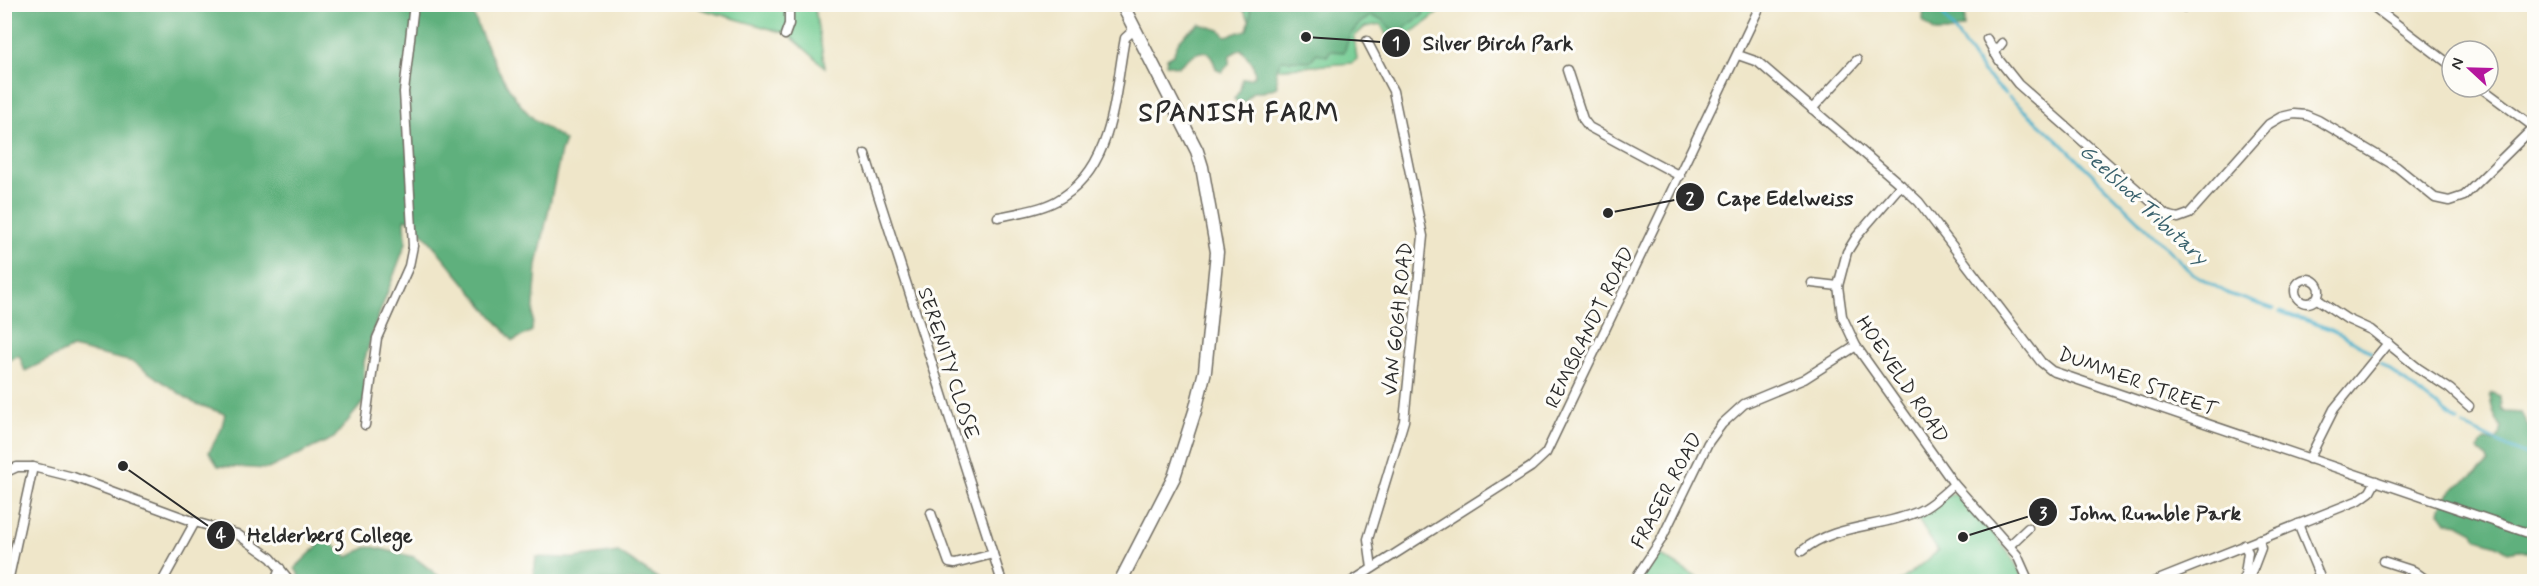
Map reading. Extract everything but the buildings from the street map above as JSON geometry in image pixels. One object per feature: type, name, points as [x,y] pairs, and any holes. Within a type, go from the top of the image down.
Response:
[{"type":"street","points":[[365,425],[377,338],[409,266],[412,246],[404,92],[414,4]]},
{"type":"street","points":[[785,35],[789,24],[789,4]]},
{"type":"street","points":[[1120,582],[1174,477],[1195,411],[1205,370],[1217,260],[1216,237],[1197,151],[1122,4]]},
{"type":"street","name":"REMBRANDT ROAD","points":[[1351,582],[1531,467],[1546,453],[1761,4]]},
{"type":"street","points":[[2370,4],[2440,57]]},
{"type":"street","points":[[998,217],[1055,201],[1075,187],[1090,170],[1109,129],[1125,38],[1135,29]]},
{"type":"street","points":[[1987,39],[2018,84],[2166,215],[2174,218],[2189,214],[2269,124],[2288,115],[2300,114],[2318,120],[2397,167],[2435,198],[2449,201],[2464,196],[2534,127],[2497,99]]},
{"type":"street","name":"VAN GOGH ROAD","points":[[1367,40],[1393,91],[1423,236],[1404,421],[1368,539],[1372,568]]},
{"type":"street","points":[[1994,52],[2002,43]]},
{"type":"street","name":"DUMMER STREET","points":[[1738,55],[1758,62],[1918,202],[2041,362],[2052,371],[2535,535]]},
{"type":"street","points":[[1812,109],[1857,60]]},
{"type":"street","points":[[1567,70],[1583,118],[1589,127],[1680,176]]},
{"type":"street","name":"SERENITY CLOSE","points":[[865,154],[1002,582]]},
{"type":"street","name":"HOEVELD ROAD","points":[[1901,185],[1852,244],[1841,269],[1838,286],[1842,316],[1856,346],[1954,484],[2010,545],[2022,564],[2029,582]]},
{"type":"street","points":[[1812,283],[1838,286]]},
{"type":"street","points":[[2317,298],[2388,343],[2469,406]]},
{"type":"street","points":[[2309,459],[2334,409],[2388,343]]},
{"type":"street","name":"FRASER ROAD","points":[[1633,582],[1661,540],[1708,443],[1722,423],[1744,404],[1804,379],[1856,346]]},
{"type":"street","points":[[4,472],[17,467],[33,467],[73,477],[195,522],[237,534],[259,548],[280,567],[291,582]]},
{"type":"street","points":[[8,582],[33,467]]},
{"type":"street","points":[[2153,582],[2359,500],[2370,492],[2376,481]]},
{"type":"street","points":[[1802,551],[1825,536],[1887,522],[1918,512],[1954,484]]},
{"type":"street","points":[[931,513],[949,564],[993,554]]},
{"type":"street","points":[[162,582],[195,522]]},
{"type":"street","points":[[2298,524],[2322,582]]},
{"type":"street","points":[[2010,545],[2028,528]]},
{"type":"street","points":[[2246,582],[2261,548],[2259,539]]},
{"type":"street","points":[[2244,545],[2248,552],[2246,582]]},
{"type":"street","points":[[2383,561],[2414,571],[2429,582]]},
{"type":"street","points":[[275,582],[280,567]]},
{"type":"green space","points":[[1249,4],[1431,5],[1426,7],[1423,15],[1400,31],[1390,29],[1383,20],[1371,16],[1361,22],[1350,35],[1344,52],[1330,51],[1327,56],[1317,53],[1310,61],[1281,60],[1276,72],[1277,87],[1263,92],[1253,92],[1245,102],[1239,103],[1234,99],[1240,90],[1242,79],[1252,78],[1255,75],[1253,64],[1241,49],[1230,55],[1229,64],[1222,72],[1217,70],[1211,56],[1203,52],[1194,55],[1178,67],[1166,64],[1167,58],[1174,54],[1180,40],[1200,24],[1220,30],[1226,36],[1247,30],[1251,15]]},
{"type":"green space","points":[[5,5],[470,5],[488,49],[514,95],[534,119],[565,141],[537,265],[532,331],[513,341],[413,221],[405,219],[406,243],[374,328],[364,362],[365,400],[334,438],[268,469],[218,466],[209,452],[221,430],[225,414],[194,403],[133,362],[72,348],[25,371],[19,355],[5,362]]},
{"type":"green space","points":[[694,5],[814,5],[825,67],[788,34]]},
{"type":"green space","points":[[1241,5],[1448,5],[1403,36],[1387,36],[1381,24],[1365,27],[1354,37],[1357,59],[1352,63],[1275,69]]},
{"type":"green space","points":[[1924,5],[1962,5],[1965,17],[1964,27],[1949,32],[1935,32],[1923,21]]},
{"type":"green space","points":[[2493,393],[2500,396],[2501,409],[2504,412],[2521,413],[2534,437],[2534,554],[2518,550],[2508,552],[2497,545],[2477,539],[2474,532],[2459,524],[2447,522],[2440,512],[2443,502],[2453,489],[2488,463],[2487,458],[2478,450],[2482,442],[2485,440],[2494,442],[2499,435],[2501,427],[2492,408],[2490,395]]},
{"type":"green space","points":[[1959,495],[1995,536],[2012,558],[2025,582],[1899,582],[1938,551],[1917,518],[1947,496]]},
{"type":"green space","points":[[326,538],[348,557],[369,546],[414,557],[445,581],[302,581],[295,568]]},
{"type":"green space","points":[[618,552],[662,581],[533,581],[536,557],[574,558]]},
{"type":"green space","points":[[1658,554],[1703,581],[1640,581]]},
{"type":"waterway","name":"Geelsloot Tributary","points":[[1936,4],[1983,72],[2005,94]]},
{"type":"waterway","name":"Geelsloot Tributary","points":[[2009,97],[2060,142],[2192,273],[2229,294],[2274,309]]},
{"type":"waterway","name":"Geelsloot Tributary","points":[[2280,312],[2339,333],[2371,353]]},
{"type":"waterway","name":"Geelsloot Tributary","points":[[2381,363],[2458,422]]},
{"type":"waterway","name":"Geelsloot Tributary","points":[[2463,426],[2534,459]]},
{"type":"place","name":"Silver Birch Park","points":[[1306,37]]},
{"type":"place","name":"Cape Edelweiss","points":[[1608,213]]},
{"type":"place","name":"Helderberg College","points":[[123,466]]},
{"type":"place","name":"John Rumble Park","points":[[1963,537]]},
{"type":"district","name":"SPANISH FARM","points":[[1239,112]]}]
